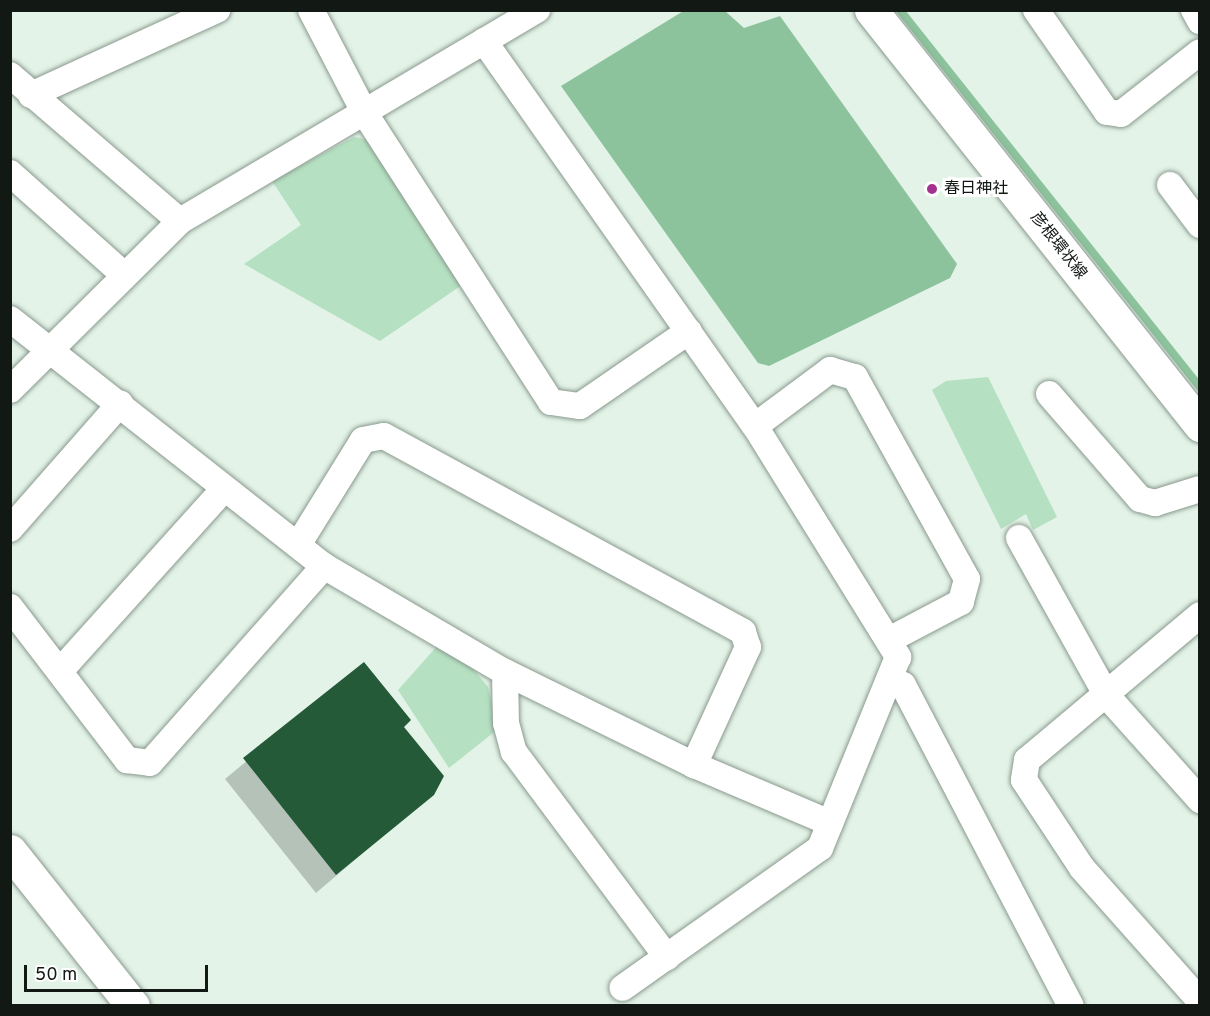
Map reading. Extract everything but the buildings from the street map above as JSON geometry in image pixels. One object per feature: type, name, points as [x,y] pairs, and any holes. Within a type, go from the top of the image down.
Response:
[{"type":"main road","name":"彦根環状線","points":[[871,10],[1200,425]]},
{"type":"main road","points":[[10,851],[133,1005]]},
{"type":"street","points":[[31,95],[217,10]]},
{"type":"street","points":[[311,10],[364,112],[551,402],[580,406],[689,331]]},
{"type":"street","points":[[10,390],[123,274],[180,221],[537,10]]},
{"type":"street","points":[[1036,10],[1107,112],[1121,114],[1200,52]]},
{"type":"street","points":[[1194,10],[1200,21]]},
{"type":"street","points":[[484,41],[755,426],[898,657],[820,848],[622,988]]},
{"type":"street","points":[[10,75],[180,221]]},
{"type":"street","points":[[10,173],[123,274]]},
{"type":"street","points":[[1170,184],[1200,225]]},
{"type":"street","points":[[10,319],[324,566],[505,672],[694,765],[830,823]]},
{"type":"street","points":[[755,426],[830,370],[855,377],[967,579],[961,602],[889,640]]},
{"type":"street","points":[[1049,394],[1140,499],[1155,503],[1200,489]]},
{"type":"street","points":[[10,529],[120,404]]},
{"type":"street","points":[[298,545],[363,440],[384,436],[743,632],[748,647],[694,765]]},
{"type":"street","points":[[60,671],[224,489]]},
{"type":"street","points":[[1019,538],[1107,696],[1200,800]]},
{"type":"street","points":[[10,607],[127,760],[150,763],[324,566]]},
{"type":"street","points":[[1192,1000],[1082,868],[1024,780],[1027,760],[1107,696],[1200,615]]},
{"type":"street","points":[[505,672],[506,723],[514,752],[667,957]]},
{"type":"street","points":[[890,680],[903,685],[1071,1005]]},
{"type":"shaded area","points":[[685,10],[725,11],[744,28],[780,16],[957,264],[950,278],[769,366],[758,363],[561,86]]},
{"type":"shaded area","points":[[354,137],[369,140],[462,285],[380,341],[244,264],[301,225],[272,181]]},
{"type":"shaded area","points":[[988,377],[1057,517],[1033,530],[1026,514],[1001,529],[932,390],[946,381]]},
{"type":"shaded area","points":[[438,645],[467,662],[488,687],[498,729],[449,768],[398,690]]},
{"type":"waterway","points":[[900,10],[1200,387]]},
{"type":"place","name":"春日神社","points":[[932,189]]}]
